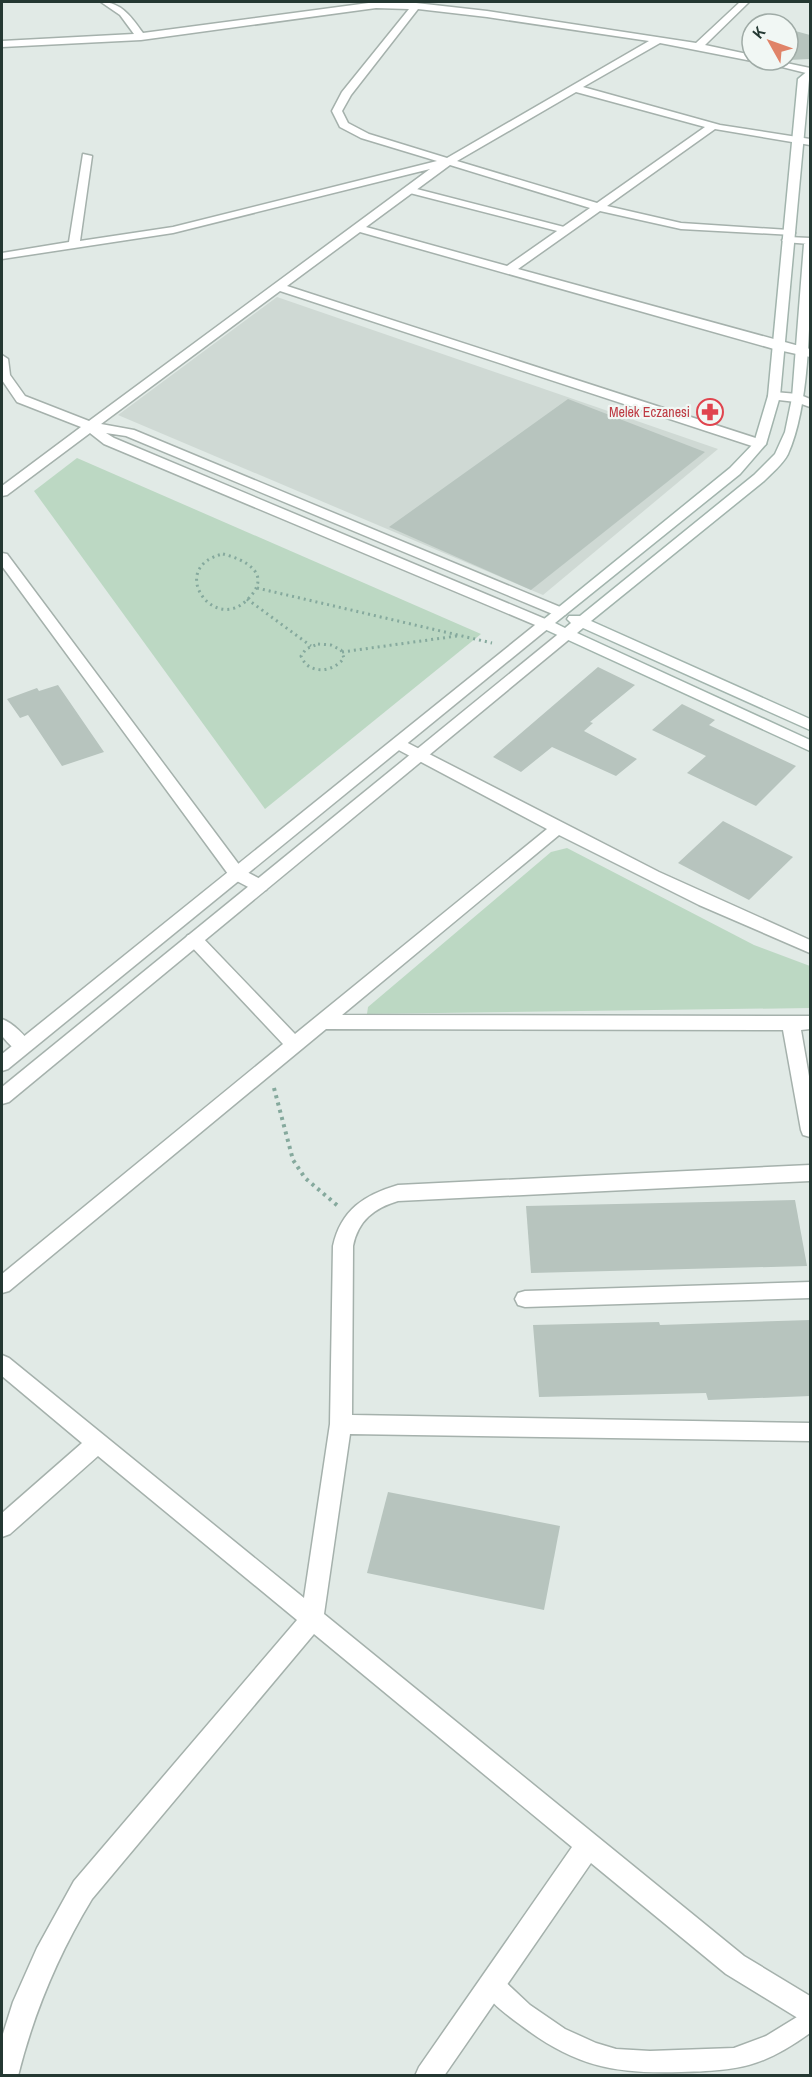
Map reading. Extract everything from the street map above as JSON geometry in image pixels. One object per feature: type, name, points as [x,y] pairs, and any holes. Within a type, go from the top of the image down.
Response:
[{"type":"street","points":[[105,2],[123,13],[141,37]]},
{"type":"street","points":[[697,47],[745,2]]},
{"type":"street","points":[[2,44],[141,37],[376,5],[416,6],[487,14],[658,40],[740,56]]},
{"type":"street","points":[[2,1097],[759,478],[782,455],[804,401],[810,242],[789,236],[681,226],[598,207],[365,136],[344,125],[337,111],[346,94],[416,6]]},
{"type":"street","points":[[2,492],[447,162],[658,40]]},
{"type":"street","points":[[2,1064],[735,471],[760,444],[774,396],[789,236],[804,141],[803,79],[810,71]]},
{"type":"street","points":[[574,88],[713,126],[804,141]]},
{"type":"street","points":[[508,271],[713,126]]},
{"type":"street","points":[[74,245],[87,156]]},
{"type":"street","points":[[2,256],[173,230],[447,162]]},
{"type":"street","points":[[357,228],[806,352]]},
{"type":"street","points":[[278,287],[760,444]]},
{"type":"street","points":[[2,359],[4,375],[21,399],[89,426],[129,433],[560,612],[810,725]]},
{"type":"street","points":[[774,396],[804,401]]},
{"type":"street","points":[[89,426],[109,441],[545,624],[810,746]]},
{"type":"street","points":[[2,557],[237,874],[260,886]]},
{"type":"street","points":[[399,743],[559,827],[741,918],[810,947]]},
{"type":"street","points":[[2,1285],[293,1043],[559,827]]},
{"type":"street","points":[[194,939],[293,1043]]},
{"type":"street","points":[[319,1022],[810,1023]]},
{"type":"street","points":[[790,1024],[810,1130]]},
{"type":"street","points":[[2,1026],[23,1046]]},
{"type":"street","points":[[4,2076],[22,2008],[60,1926],[83,1890],[312,1620],[341,1424],[343,1246],[348,1225],[354,1216],[373,1201],[398,1193],[810,1173]]},
{"type":"street","points":[[525,1299],[810,1290]]},
{"type":"street","points":[[2,1364],[735,1965],[810,2012]]},
{"type":"street","points":[[341,1424],[810,1432]]},
{"type":"street","points":[[2,1527],[97,1443]]},
{"type":"street","points":[[428,2076],[589,1845]]},
{"type":"lane","points":[[409,190],[565,230]]},
{"type":"lane","points":[[491,1984],[515,2008],[541,2028],[570,2044],[602,2056],[636,2062],[732,2059],[755,2053],[776,2043],[810,2020]]},
{"type":"path","points":[[223,554],[237,555],[248,560],[256,567],[259,577],[257,588],[248,599],[239,607],[228,611],[214,608],[205,602],[197,590],[199,566],[210,556],[223,554]]},
{"type":"path","points":[[257,588],[516,648]]},
{"type":"path","points":[[248,599],[311,646]]},
{"type":"path","points":[[342,652],[344,658],[338,665],[328,670],[314,669],[304,664],[301,656],[311,646],[328,644],[342,652],[460,636]]},
{"type":"path","points":[[268,1064],[293,1160],[305,1178],[354,1216]]},
{"type":"shaded area","points":[[277,297],[718,449],[543,595],[118,415]]},
{"type":"green space","points":[[77,458],[481,634],[265,809],[34,491]]},
{"type":"green space","points":[[567,848],[754,945],[810,966],[810,1008],[367,1014],[368,1007],[551,852]]},
{"type":"building","points":[[800,32],[810,35],[810,59],[800,59]]},
{"type":"building","points":[[568,399],[705,452],[531,590],[389,527]]},
{"type":"building","points":[[598,667],[635,685],[590,722],[593,723],[584,731],[637,759],[616,776],[552,747],[521,772],[493,757]]},
{"type":"building","points":[[58,685],[104,752],[62,766],[28,715],[20,718],[7,699],[37,688],[39,691]]},
{"type":"building","points":[[682,704],[715,720],[709,725],[796,766],[756,806],[687,773],[706,756],[652,730]]},
{"type":"building","points":[[723,821],[793,857],[749,900],[678,863]]},
{"type":"building","points":[[795,1200],[807,1266],[531,1273],[526,1206]]},
{"type":"building","points":[[810,1320],[810,1396],[708,1400],[706,1393],[539,1397],[533,1325],[659,1322],[660,1325]]},
{"type":"building","points":[[388,1492],[560,1526],[544,1610],[367,1573]]},
{"type":"place","name":"Melek Eczanesi","points":[[710,412]]}]
